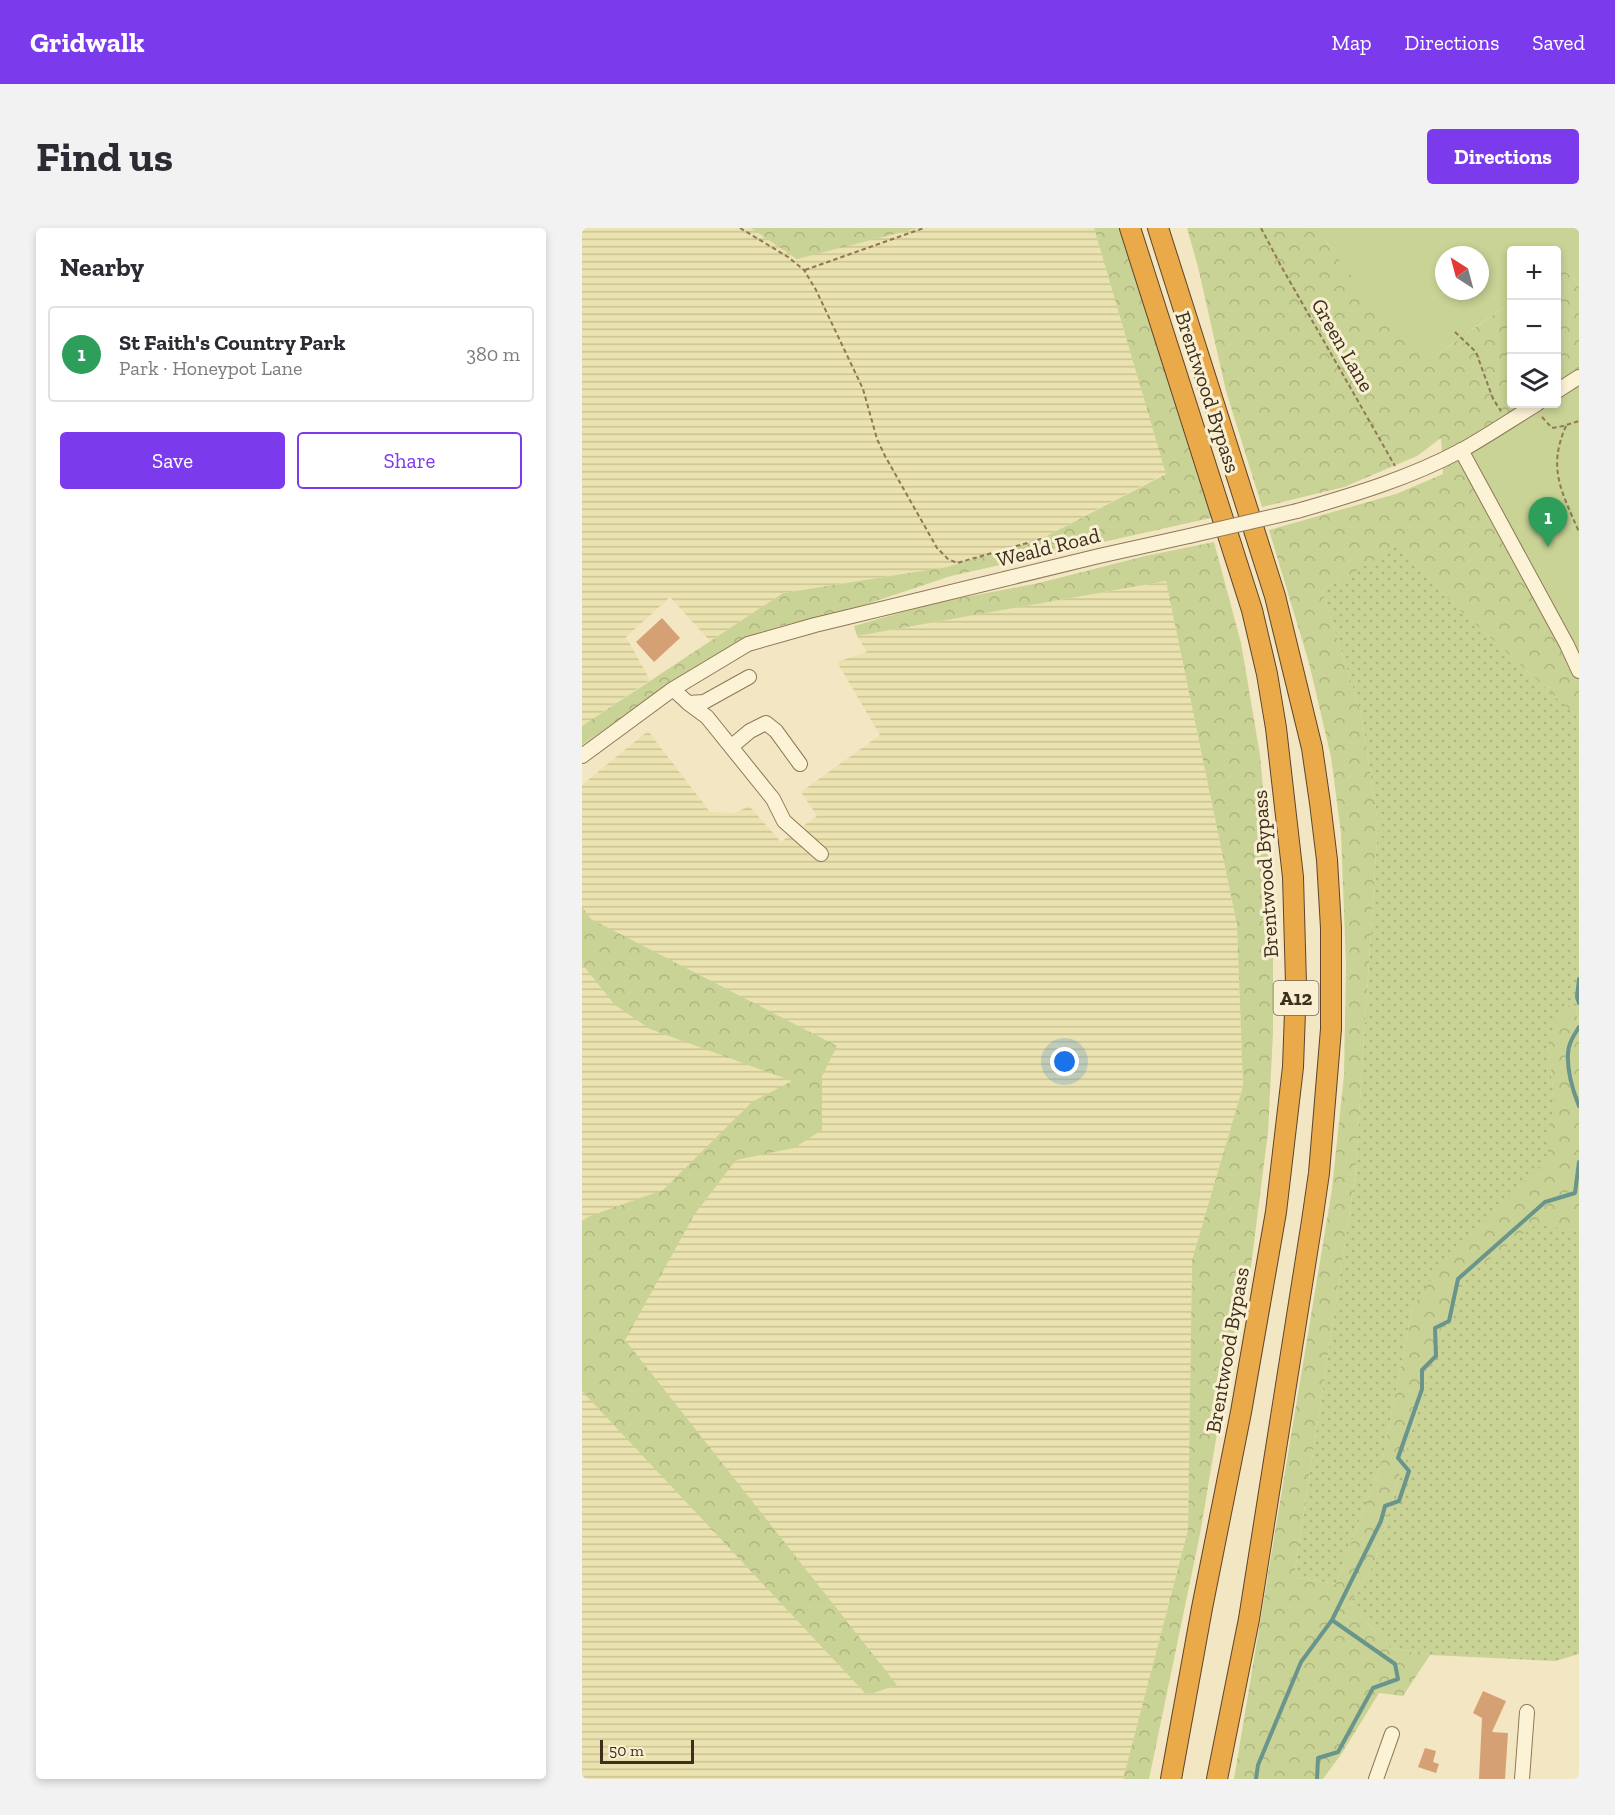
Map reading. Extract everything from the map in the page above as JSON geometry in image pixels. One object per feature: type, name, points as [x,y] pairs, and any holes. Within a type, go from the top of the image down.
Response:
[{"type":"highway","name":"Brentwood Bypass","points":[[1130,228],[1252,610],[1267,674],[1286,807],[1293,878],[1295,943],[1293,1067],[1276,1212],[1241,1412],[1171,1779]]},
{"type":"highway","name":"Brentwood Bypass","points":[[1158,228],[1275,596],[1289,650],[1312,748],[1327,860],[1331,928],[1330,1029],[1319,1173],[1249,1619],[1217,1779]]},
{"type":"street","points":[[1561,388],[1579,377]]},
{"type":"street","name":"Weald Road","points":[[582,756],[673,688],[748,644],[815,625],[1297,511],[1350,495],[1402,477],[1461,450],[1529,408]]},
{"type":"street","points":[[1461,450],[1579,671]]},
{"type":"street","points":[[688,703],[704,702],[749,677]]},
{"type":"street","points":[[673,688],[707,717],[772,799],[784,821],[821,855]]},
{"type":"street","points":[[732,746],[750,731],[766,723],[776,731],[801,764]]},
{"type":"street","points":[[1522,1779],[1527,1712]]},
{"type":"street","points":[[1377,1779],[1392,1734]]},
{"type":"path","points":[[740,228],[788,257],[804,270],[816,290],[863,389],[877,439],[885,456],[937,548],[948,559],[957,563],[1041,538],[1047,540],[1063,566]]},
{"type":"path","points":[[804,270],[924,228]]},
{"type":"path","name":"Green Lane","points":[[1261,228],[1402,477]]},
{"type":"path","points":[[1455,332],[1476,352],[1493,399],[1507,422]]},
{"type":"path","points":[[1536,408],[1552,428],[1579,421]]},
{"type":"path","points":[[1566,426],[1558,443],[1556,471],[1567,506],[1579,532]]},
{"type":"shaded area","points":[[582,228],[1094,228],[1166,473],[1041,539],[947,567],[783,593],[710,641],[670,597],[626,637],[650,680],[582,726]]},
{"type":"shaded area","points":[[1166,581],[1237,925],[1243,1086],[1192,1260],[1188,1530],[1123,1779],[582,1779],[582,785],[648,731],[710,812],[735,813],[749,806],[781,842],[817,816],[801,792],[880,735],[837,662],[867,652],[857,636]]},
{"type":"green space","points":[[751,228],[918,228],[797,259]]},
{"type":"green space","points":[[1094,228],[1119,228],[1215,517],[951,576],[858,607],[781,626],[737,643],[582,745],[582,726],[783,593],[947,567],[1041,539],[1166,474]]},
{"type":"green space","points":[[1187,228],[1318,228],[1348,270],[1438,354],[1507,305],[1507,408],[1538,408],[1579,564],[1579,718],[1452,603],[1400,545],[1322,591],[1361,713],[1378,823],[1355,1177],[1294,1577],[1336,1584],[1383,1457],[1412,1308],[1451,1251],[1547,1159],[1554,1098],[1548,1044],[1562,1006],[1575,1005],[1579,1029],[1579,1230],[1535,1225],[1467,1276],[1431,1362],[1375,1562],[1350,1603],[1390,1648],[1430,1655],[1403,1696],[1379,1693],[1323,1779],[1234,1779],[1332,1189],[1344,1075],[1346,965],[1341,833],[1331,757],[1309,663],[1269,530],[1396,494],[1443,474],[1441,438],[1417,456],[1344,487],[1262,507],[1226,391]]},
{"type":"green space","points":[[1318,228],[1579,228],[1579,287],[1571,274],[1561,270],[1561,246],[1507,246],[1507,305],[1467,333],[1465,344],[1456,341],[1438,354],[1415,348],[1396,335]]},
{"type":"green space","points":[[1561,270],[1571,274],[1579,287],[1579,377],[1561,388]]},
{"type":"green space","points":[[1579,377],[1579,654],[1461,450],[1530,408],[1561,408],[1561,388]]},
{"type":"green space","points":[[1214,542],[1241,643],[1260,755],[1273,904],[1273,1033],[1268,1132],[1250,1274],[1224,1392],[1200,1534],[1149,1779],[1123,1779],[1188,1530],[1192,1260],[1243,1086],[1237,925],[1166,581],[857,636],[854,626],[935,603],[1039,583],[1145,556]]},
{"type":"green space","points":[[1400,544],[1452,603],[1579,718],[1579,1029],[1575,1005],[1548,1044],[1554,1098],[1548,1159],[1412,1308],[1383,1457],[1336,1584],[1294,1577],[1355,1177],[1378,823],[1361,713],[1322,591]]},
{"type":"green space","points":[[582,907],[591,919],[837,1046],[822,1076],[822,1130],[794,1148],[736,1160],[694,1215],[625,1340],[897,1685],[867,1695],[582,1391],[582,1221],[590,1216],[663,1190],[752,1102],[792,1081],[650,1029],[615,1005],[582,964]]},
{"type":"green space","points":[[1535,1224],[1579,1230],[1579,1654],[1555,1661],[1430,1655],[1390,1648],[1350,1603],[1375,1562],[1431,1362],[1467,1276]]},
{"type":"building","points":[[662,618],[680,638],[654,662],[636,642]]},
{"type":"building","points":[[1483,1691],[1506,1701],[1492,1732],[1508,1733],[1505,1779],[1479,1779],[1482,1718],[1473,1713]]},
{"type":"building","points":[[1425,1748],[1436,1751],[1433,1762],[1439,1764],[1436,1773],[1418,1767]]},
{"type":"waterway","points":[[1579,979],[1577,997],[1579,1003]]},
{"type":"waterway","points":[[1579,1027],[1568,1050],[1568,1067],[1579,1106]]},
{"type":"waterway","points":[[1256,1779],[1258,1765],[1301,1662],[1332,1620],[1381,1521],[1385,1506],[1399,1501],[1409,1471],[1398,1458],[1422,1389],[1422,1370],[1436,1356],[1435,1328],[1449,1321],[1458,1279],[1545,1202],[1575,1193],[1579,1162]]},
{"type":"waterway","points":[[1317,1779],[1318,1758],[1338,1752],[1373,1688],[1398,1679],[1395,1664],[1332,1620]]},
{"type":"place","name":"St Faith's Country Park","points":[[1548,547]]}]
